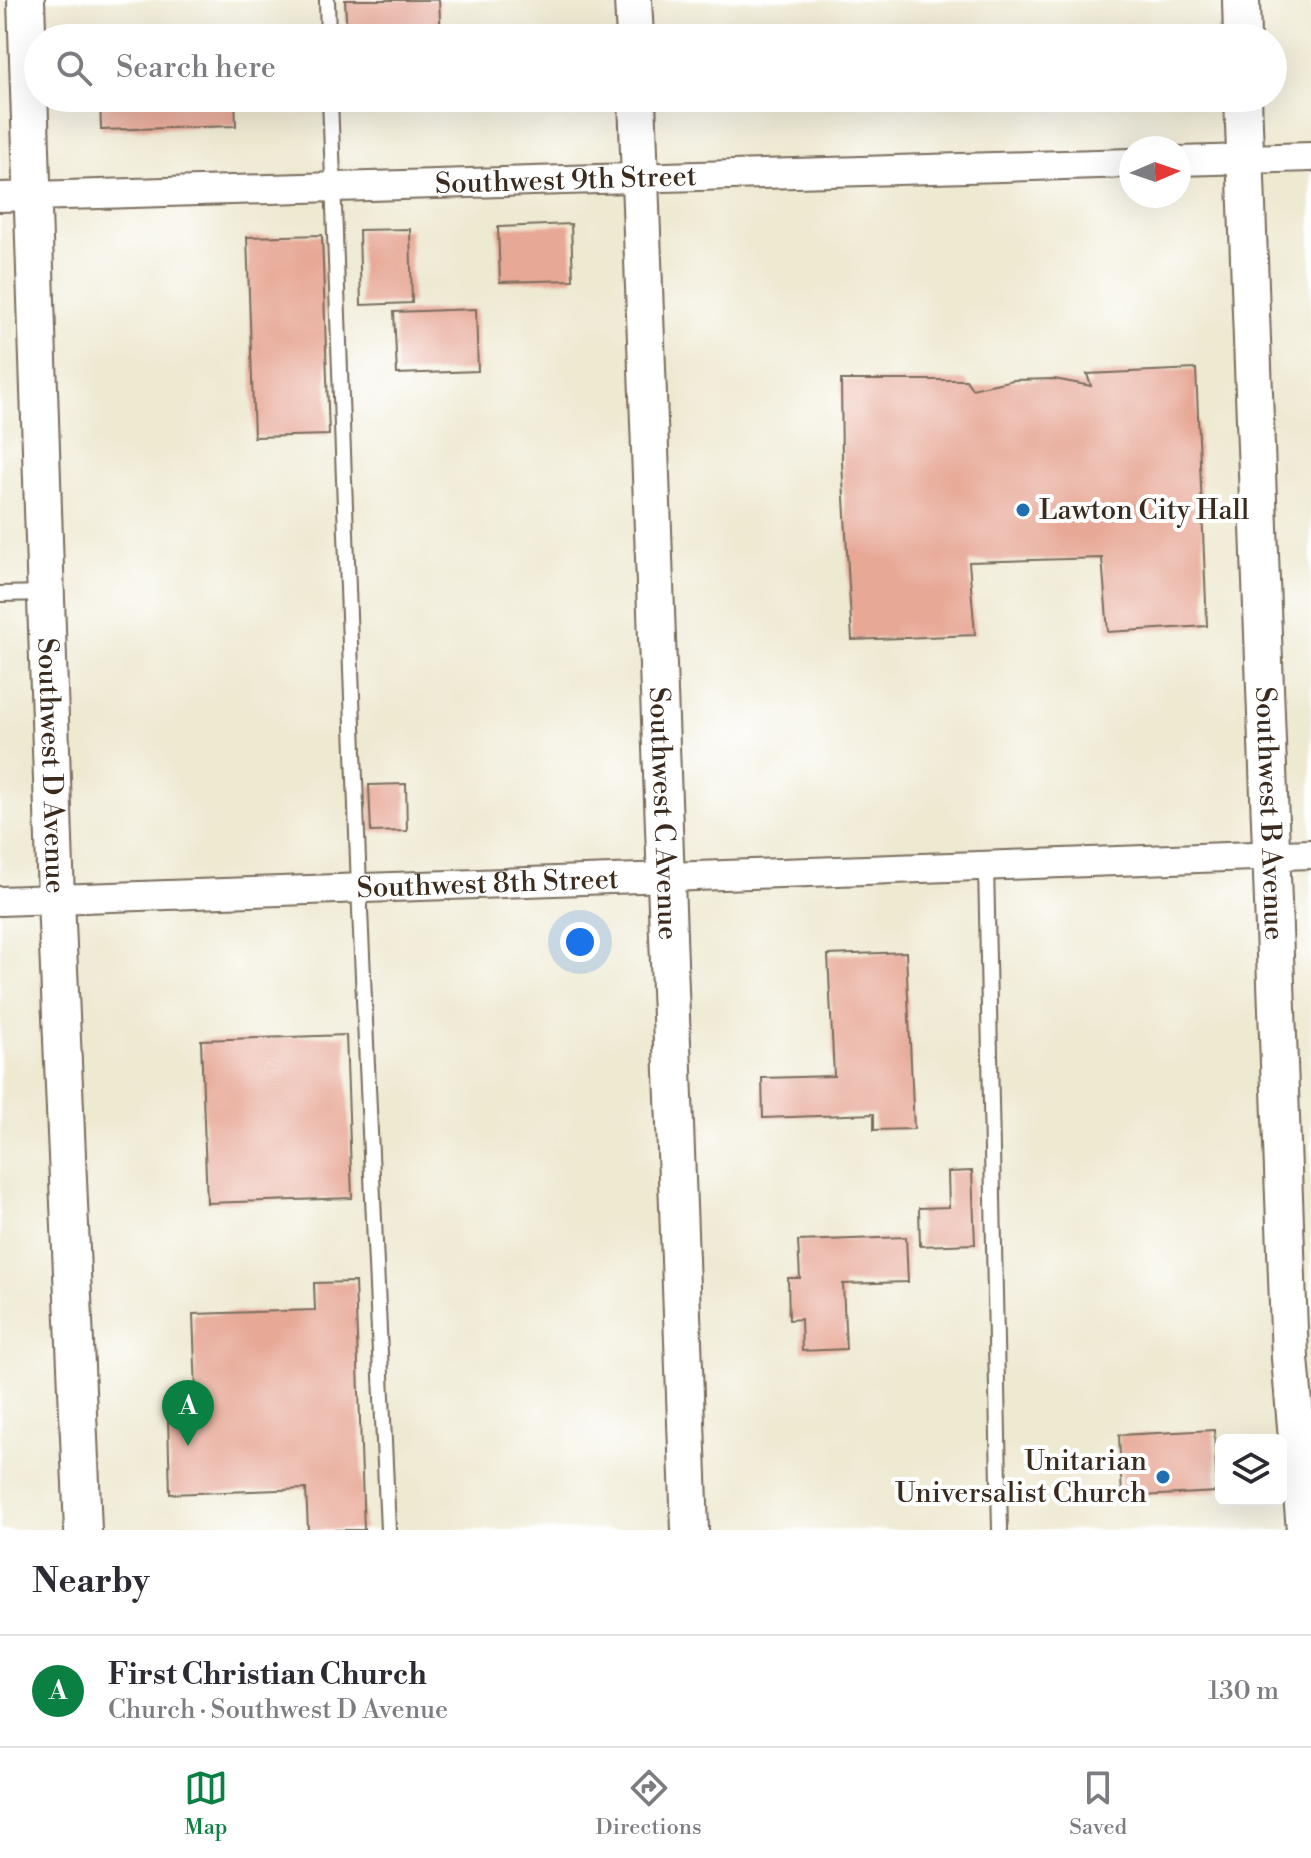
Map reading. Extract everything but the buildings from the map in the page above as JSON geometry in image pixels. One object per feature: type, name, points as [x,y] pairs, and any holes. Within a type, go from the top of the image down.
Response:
[{"type":"street","name":"Southwest D Avenue","points":[[25,24],[26,0]]},
{"type":"street","points":[[633,0],[634,24]]},
{"type":"street","points":[[1241,0],[1242,24]]},
{"type":"street","name":"Southwest D Avenue","points":[[24,39],[16,196],[46,593],[83,1530]]},
{"type":"street","name":"Southwest C Avenue","points":[[638,112],[690,1530]]},
{"type":"street","name":"Southwest B Avenue","points":[[1243,112],[1271,856],[1305,1530]]},
{"type":"street","points":[[1191,161],[1311,157]]},
{"type":"street","name":"Southwest 9th Street","points":[[16,196],[1119,163]]},
{"type":"street","name":"Southwest 8th Street","points":[[0,901],[1311,854]]},
{"type":"lane","points":[[327,0],[328,24]]},
{"type":"lane","points":[[330,112],[359,888],[388,1530]]},
{"type":"lane","points":[[0,594],[46,593]]},
{"type":"lane","points":[[986,865],[1000,1530]]},
{"type":"place","name":"Lawton City Hall","points":[[1023,510]]},
{"type":"place","name":"First Christian Church","points":[[188,1446]]},
{"type":"place","name":"Unitarian Universalist Church","points":[[1163,1477]]}]
